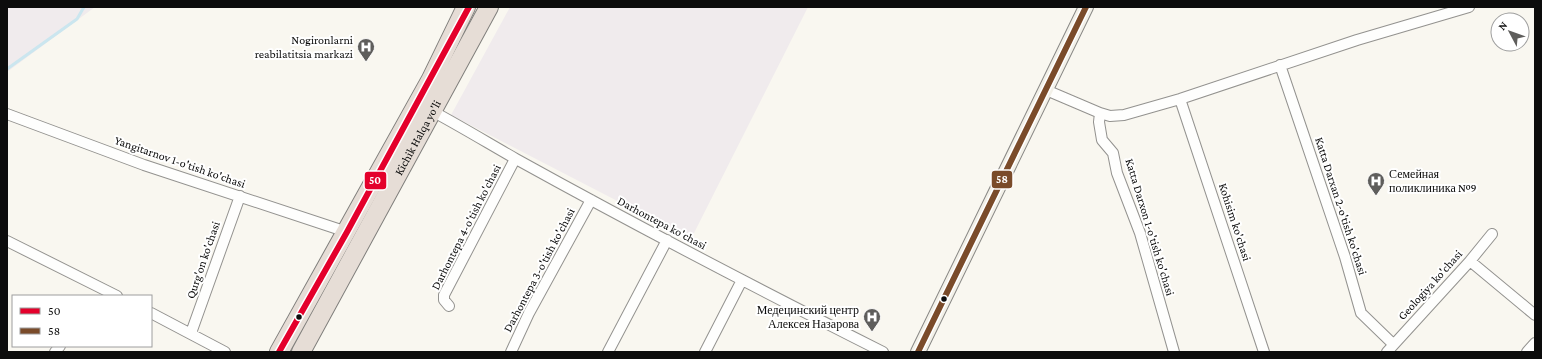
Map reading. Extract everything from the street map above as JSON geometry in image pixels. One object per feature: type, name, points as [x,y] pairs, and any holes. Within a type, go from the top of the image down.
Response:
[{"type":"highway","name":"Kichik Halqa yo'li","points":[[301,352],[424,107],[441,58],[466,7]]},
{"type":"highway","name":"Kichik Halqa yo'li","points":[[279,352],[346,232],[424,107],[489,7]]},
{"type":"main road","points":[[441,58],[469,7]]},
{"type":"main road","points":[[918,352],[1086,7]]},
{"type":"street","points":[[1046,90],[1100,113],[1110,116],[1124,115],[1180,99],[1357,40],[1469,7]]},
{"type":"street","name":"Katta Darxan 2-o'tish ko'chasi","points":[[1280,65],[1345,257],[1361,313],[1390,348]]},
{"type":"street","name":"Kohisim ko'chasi","points":[[1180,99],[1264,352]]},
{"type":"street","name":"Darhontepa ko'chasi","points":[[424,107],[516,159],[666,240],[884,352]]},
{"type":"street","name":"Katta Darxon 1-o'tish ko'chasi","points":[[1100,113],[1099,122],[1102,140],[1113,153],[1117,173],[1140,233],[1174,352]]},
{"type":"street","name":"Yangitarnov 1-o'tish ko'chasi","points":[[7,114],[144,165],[346,232]]},
{"type":"street","name":"Darhontepa 4-o'tish ko'chasi","points":[[449,306],[444,300],[444,295],[516,159]]},
{"type":"street","name":"Qurg'on ko'chasi","points":[[192,333],[240,196]]},
{"type":"street","name":"Darhontepa 3-o'tish ko'chasi","points":[[511,352],[529,313],[591,200]]},
{"type":"street","name":"Geologiya ko'chasi","points":[[1390,348],[1470,261],[1492,234]]},
{"type":"street","points":[[608,352],[666,240]]},
{"type":"street","points":[[7,241],[103,293]]},
{"type":"street","points":[[1470,261],[1535,315]]},
{"type":"street","points":[[706,352],[742,280]]},
{"type":"street","points":[[152,313],[192,333],[225,352]]},
{"type":"street","points":[[1527,352],[1535,343]]},
{"type":"shaded area","points":[[7,7],[95,7],[7,72]]},
{"type":"shaded area","points":[[510,7],[808,7],[691,239],[451,115]]},
{"type":"waterway","points":[[7,69],[77,19],[84,7]]},
{"type":"transit line","name":"50","points":[[279,352],[347,232],[469,7]]},
{"type":"transit line","name":"58","points":[[918,352],[1086,7]]},
{"type":"place","name":"Nogironlarni reabilatitsia markazi","points":[[366,62]]},
{"type":"place","name":"Семейная поликлиника №9","points":[[1376,196]]},
{"type":"place","name":"Медецинский центр Алексея Назарова","points":[[872,332]]}]
